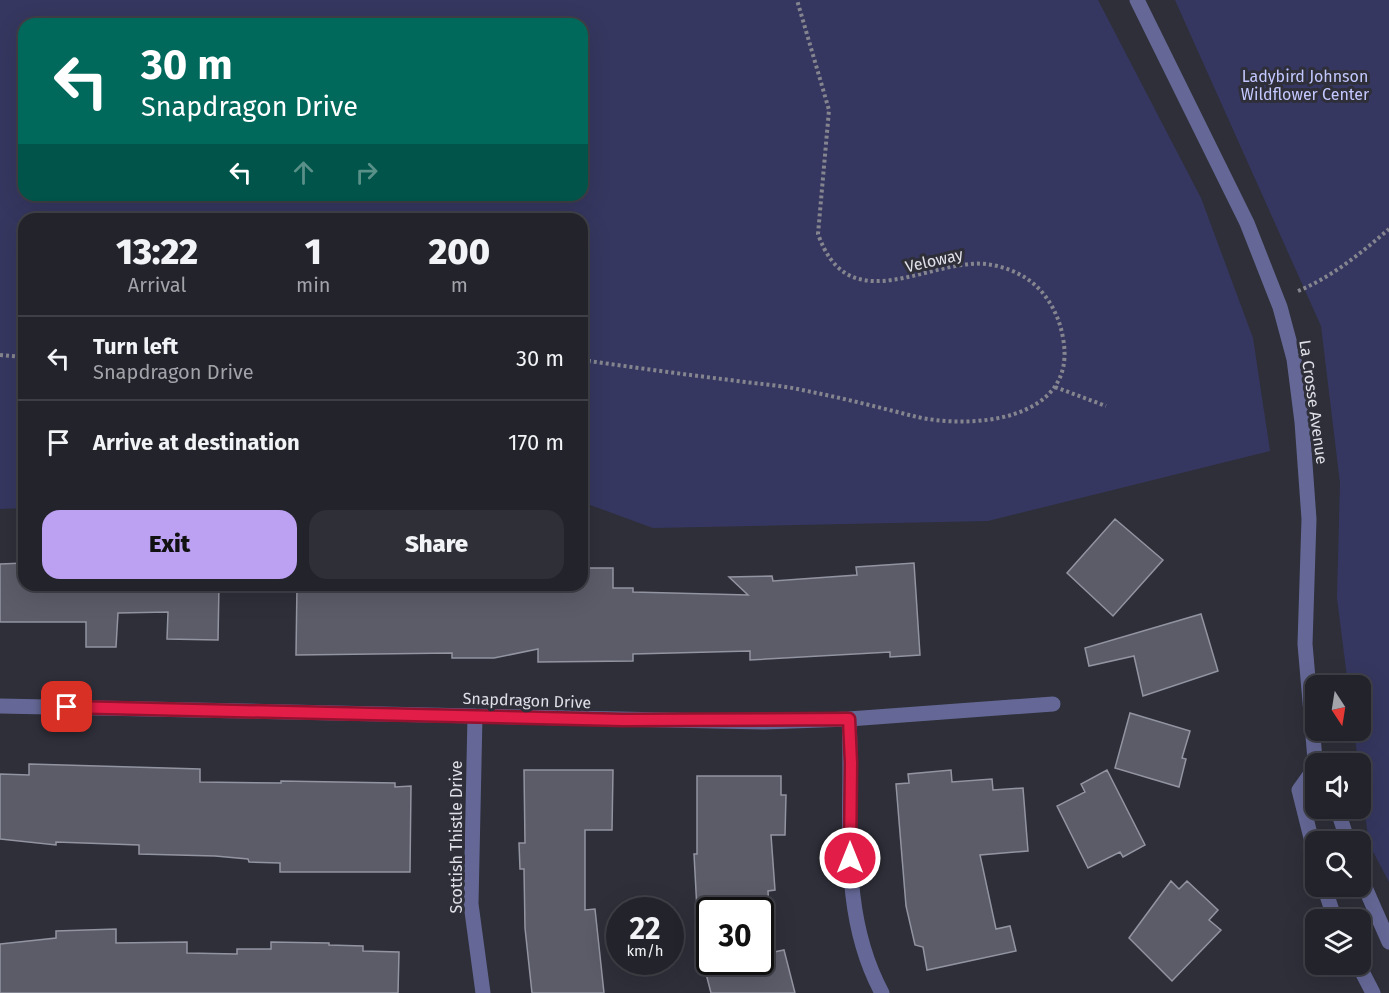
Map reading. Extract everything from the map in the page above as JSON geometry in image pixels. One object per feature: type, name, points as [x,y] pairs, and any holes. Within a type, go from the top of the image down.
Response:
[{"type":"street","name":"La Crosse Avenue","points":[[1137,0],[1220,165],[1278,300],[1294,359],[1302,422],[1309,519],[1305,644],[1314,753]]},
{"type":"street","name":"Snapdragon Drive","points":[[0,706],[740,722],[849,719],[1053,704]]},
{"type":"street","name":"Scottish Thistle Drive","points":[[475,716],[471,904],[483,993]]},
{"type":"street","points":[[849,719],[852,908],[868,966],[882,993]]},
{"type":"street","name":"La Crosse Avenue","points":[[1305,782],[1299,790],[1305,814]]},
{"type":"street","points":[[1369,897],[1389,942]]},
{"type":"street","points":[[1364,975],[1373,993]]},
{"type":"path","name":"Veloway","points":[[797,0],[829,110],[818,234],[823,250],[849,274],[861,280],[878,283],[897,281],[970,264],[987,264],[1021,275],[1042,291],[1059,323],[1065,356],[1063,372],[1055,387]]},
{"type":"path","points":[[1278,300],[1313,285],[1360,254],[1389,229]]},
{"type":"path","points":[[0,355],[18,356]]},
{"type":"path","points":[[588,361],[805,390],[930,420],[956,422],[991,420],[1015,413],[1045,399],[1055,387],[1106,406]]},
{"type":"green space","points":[[0,0],[1098,0],[1201,198],[1253,338],[1270,451],[988,521],[653,528],[588,504],[588,213],[18,213],[18,508],[0,509]]},
{"type":"green space","name":"Ladybird Johnson Wildflower Center","points":[[1175,0],[1389,0],[1389,882],[1371,848],[1371,831],[1367,831],[1366,819],[1371,819],[1371,753],[1357,753],[1355,741],[1371,741],[1371,675],[1347,675],[1337,598],[1340,483],[1321,326]]},
{"type":"building","points":[[1115,519],[1163,560],[1113,616],[1067,573]]},
{"type":"building","points":[[18,563],[18,591],[219,591],[218,640],[167,639],[168,612],[118,613],[116,647],[86,647],[86,622],[0,622],[0,564]]},
{"type":"building","points":[[914,563],[920,655],[890,657],[890,652],[750,660],[750,651],[633,654],[633,661],[538,662],[538,649],[494,658],[452,658],[452,653],[296,655],[297,591],[588,591],[588,568],[613,568],[613,588],[633,588],[633,592],[748,595],[729,577],[772,576],[773,581],[857,575],[856,567]]},
{"type":"building","points":[[1201,614],[1218,671],[1143,696],[1134,656],[1089,666],[1085,648]]},
{"type":"building","points":[[1130,713],[1190,731],[1182,758],[1186,759],[1179,787],[1115,768]]},
{"type":"building","points":[[29,764],[200,769],[200,782],[395,783],[395,787],[411,786],[410,872],[280,872],[280,863],[249,862],[248,859],[215,856],[139,854],[139,845],[56,842],[56,845],[0,839],[0,774],[29,775]]},
{"type":"building","points":[[524,770],[613,770],[612,830],[585,830],[585,910],[595,909],[604,993],[532,993],[525,928],[524,869],[520,869],[519,843],[525,843]]},
{"type":"building","points":[[951,770],[952,782],[992,779],[993,790],[1023,788],[1028,851],[980,855],[996,929],[1010,926],[1016,951],[927,970],[923,947],[915,945],[906,906],[896,784],[909,783],[908,774]]},
{"type":"building","points":[[1107,770],[1145,845],[1123,857],[1120,852],[1088,868],[1057,806],[1085,792],[1081,784]]},
{"type":"building","points":[[697,776],[781,776],[781,795],[786,795],[785,835],[771,835],[775,890],[768,891],[768,897],[696,897],[694,854],[697,854]]},
{"type":"building","points":[[1171,881],[1179,889],[1187,881],[1218,910],[1209,920],[1221,930],[1172,981],[1129,938]]},
{"type":"building","points":[[116,929],[116,943],[187,942],[187,953],[237,954],[237,949],[271,949],[271,942],[329,943],[329,945],[363,946],[363,951],[399,952],[398,993],[0,993],[0,944],[56,938],[56,931]]},
{"type":"building","points":[[784,950],[795,993],[711,993],[706,975],[774,975],[774,952]]},
{"type":"route","points":[[67,707],[623,720],[764,722],[849,719],[850,858]]}]
